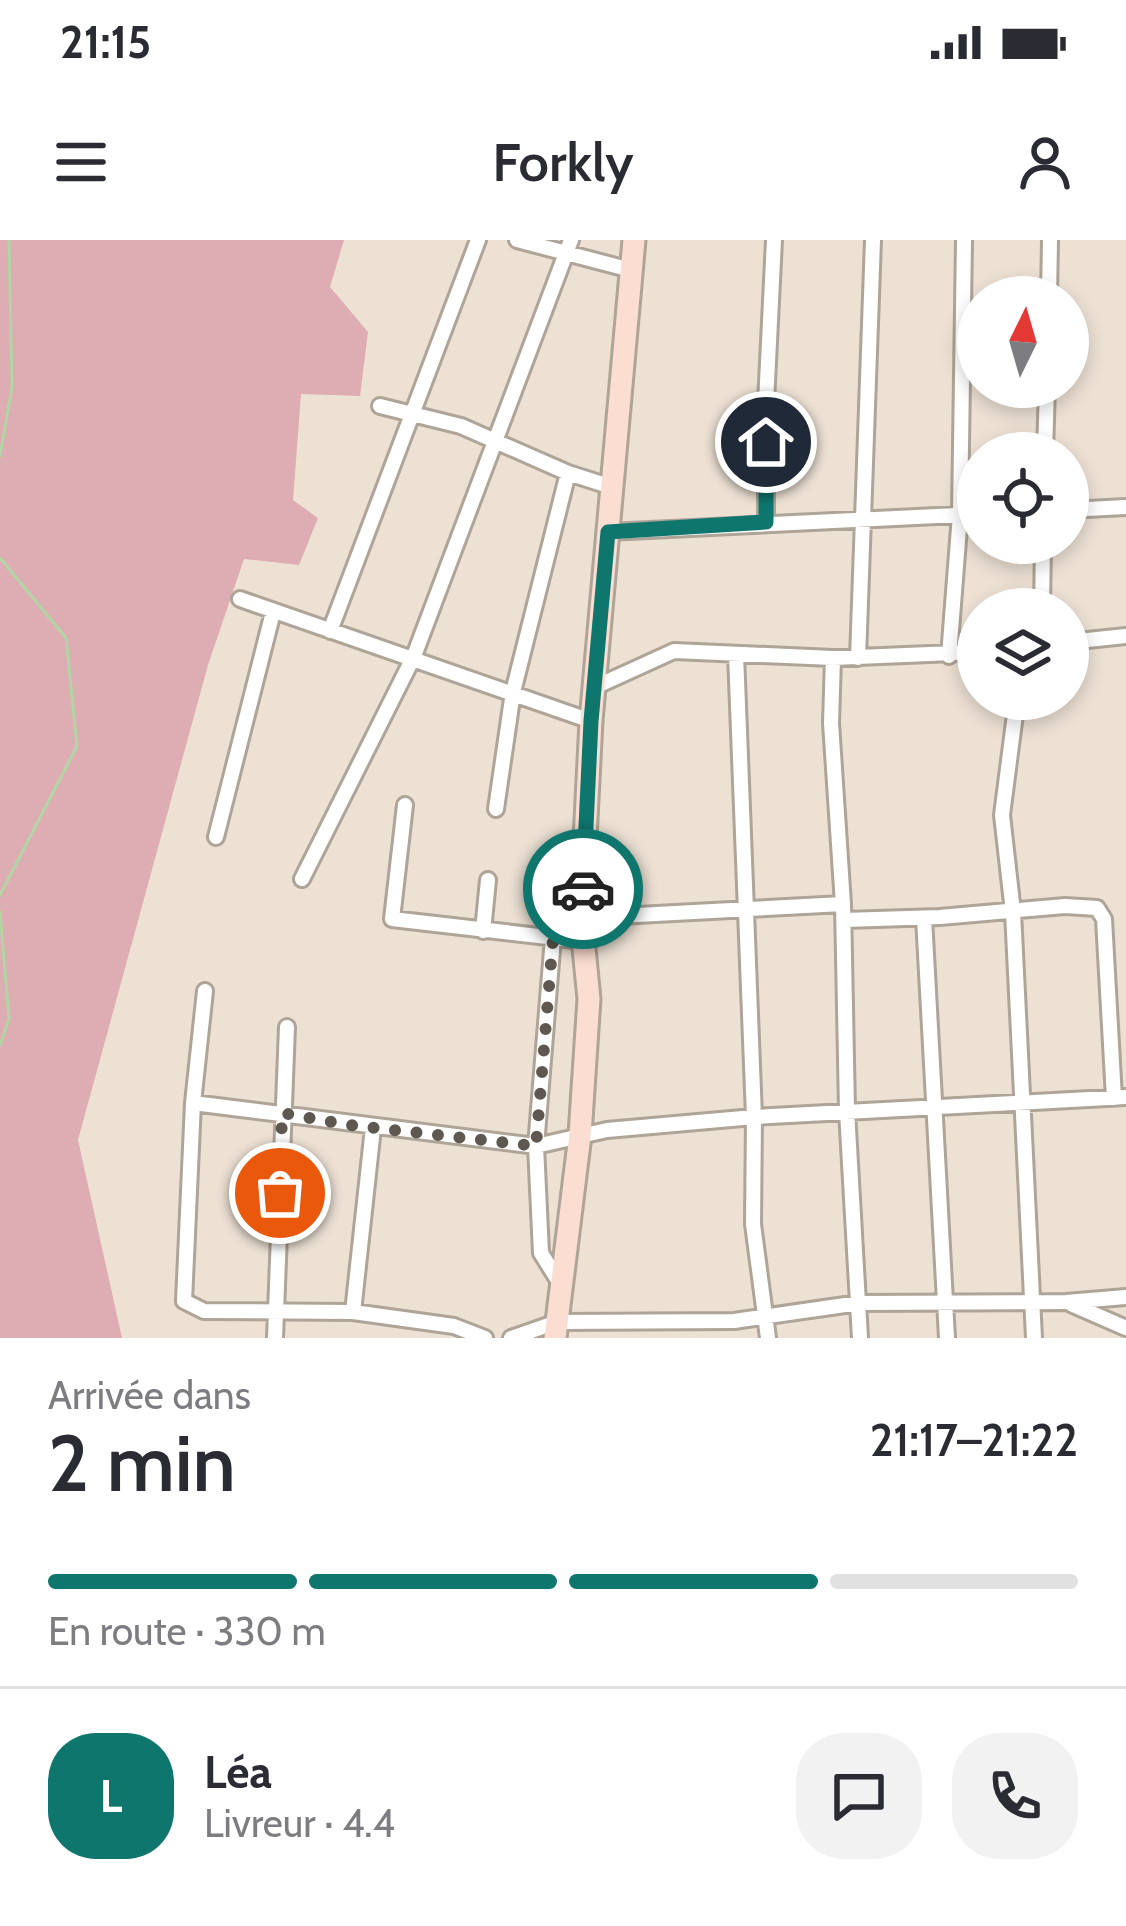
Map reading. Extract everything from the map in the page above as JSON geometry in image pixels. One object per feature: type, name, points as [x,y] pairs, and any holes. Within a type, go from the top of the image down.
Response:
[{"type":"street","points":[[331,632],[478,240]]},
{"type":"street","points":[[517,240],[568,248],[632,270]]},
{"type":"street","points":[[556,1330],[580,1135],[589,999],[582,929],[591,721],[634,240]]},
{"type":"street","points":[[766,522],[774,240]]},
{"type":"street","points":[[858,658],[873,240]]},
{"type":"street","points":[[961,432],[964,240]]},
{"type":"street","points":[[1049,276],[1050,240]]},
{"type":"street","points":[[302,879],[414,656],[568,248]]},
{"type":"street","points":[[380,406],[460,425],[568,473],[612,487]]},
{"type":"street","points":[[496,809],[513,692],[568,473]]},
{"type":"street","points":[[1089,509],[1126,507]]},
{"type":"street","points":[[608,532],[957,515]]},
{"type":"street","points":[[949,656],[957,553]]},
{"type":"street","points":[[241,599],[591,721]]},
{"type":"street","points":[[216,837],[273,612]]},
{"type":"street","points":[[1089,639],[1126,633]]},
{"type":"street","points":[[595,687],[670,652],[833,658],[957,655]]},
{"type":"street","points":[[736,654],[754,1224],[768,1338]]},
{"type":"street","points":[[833,658],[831,723],[844,912],[860,1338]]},
{"type":"street","points":[[1014,720],[1002,801],[1013,912],[1034,1338]]},
{"type":"street","points":[[193,1103],[536,1146],[580,1135],[754,1117],[1120,1098],[1102,913],[1093,907],[924,918],[743,911],[582,929],[553,938],[392,919],[405,805]]},
{"type":"street","points":[[483,931],[488,880]]},
{"type":"street","points":[[924,918],[947,1338]]},
{"type":"street","points":[[553,938],[536,1146],[541,1253],[561,1285]]},
{"type":"street","points":[[205,992],[193,1103],[184,1301],[204,1311],[353,1312],[484,1338]]},
{"type":"street","points":[[275,1338],[287,1027]]},
{"type":"street","points":[[353,1312],[373,1128]]},
{"type":"street","points":[[512,1338],[556,1330],[642,1330],[734,1322],[859,1303],[1066,1302],[1126,1297]]},
{"type":"street","points":[[1066,1302],[1126,1328]]},
{"type":"shaded area","points":[[0,240],[344,240],[330,287],[368,332],[360,396],[301,394],[293,500],[318,518],[299,565],[244,559],[208,665],[78,1140],[122,1338],[0,1338]]},
{"type":"waterway","points":[[0,456],[12,387],[9,240]]},
{"type":"waterway","points":[[0,558],[66,638],[77,746],[0,895]]},
{"type":"waterway","points":[[0,912],[9,1019],[0,1045]]},
{"type":"way so far","points":[[280,1193],[282,1113],[536,1146],[553,938],[582,940],[583,889]]},
{"type":"route","points":[[583,889],[591,721],[608,532],[766,522],[766,442]]}]
